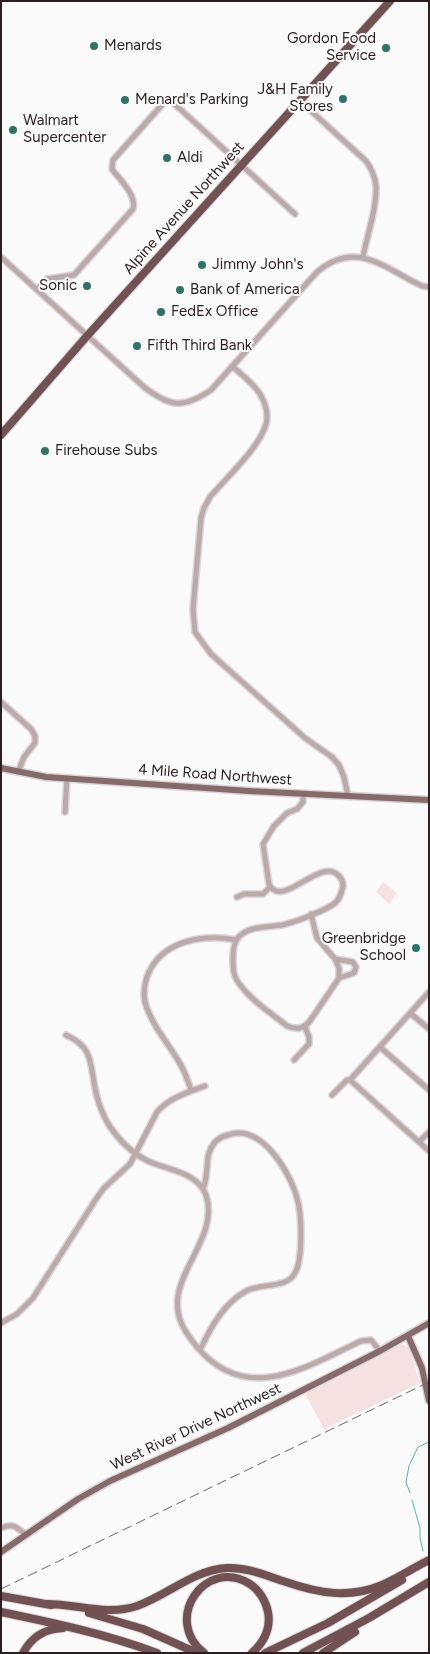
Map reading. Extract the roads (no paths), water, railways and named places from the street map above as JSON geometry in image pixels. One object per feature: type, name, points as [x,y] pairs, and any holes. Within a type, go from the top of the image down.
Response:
[{"type":"highway","name":"Alpine Avenue Northwest","points":[[1,435],[87,336],[390,1]]},
{"type":"highway","points":[[47,1604],[65,1604],[98,1610],[125,1609],[142,1604],[205,1572],[228,1568],[254,1572],[312,1591],[342,1594],[382,1585],[429,1561]]},
{"type":"highway","points":[[265,1653],[350,1612],[429,1561]]},
{"type":"highway","points":[[204,1653],[195,1645],[189,1634],[187,1612],[192,1598],[200,1588],[211,1581],[224,1578],[239,1579],[250,1584],[258,1591],[266,1604],[269,1616],[267,1632],[261,1644],[252,1653]]},
{"type":"highway","points":[[303,1653],[396,1603],[429,1582]]},
{"type":"highway","points":[[1,1596],[47,1604],[118,1621],[165,1638],[197,1653]]},
{"type":"highway","points":[[323,1653],[396,1603]]},
{"type":"highway","points":[[1,1612],[112,1637],[157,1653]]},
{"type":"highway","points":[[23,1653],[29,1643],[43,1632],[53,1628],[85,1630]]},
{"type":"main road","name":"4 Mile Road Northwest","points":[[1,768],[46,777],[303,794],[429,800]]},
{"type":"main road","name":"West River Drive Northwest","points":[[1,1552],[78,1499],[110,1480],[228,1428],[380,1351],[429,1323]]},
{"type":"main road","points":[[408,1336],[422,1368],[429,1401]]},
{"type":"street","points":[[37,289],[47,279],[74,275],[133,209],[135,204],[131,195],[112,169],[111,164],[168,98],[295,214]]},
{"type":"street","points":[[300,101],[366,160],[371,168],[376,187],[362,257]]},
{"type":"street","points":[[1,257],[157,398],[174,404],[183,404],[196,400],[211,390],[326,264],[344,257],[362,257],[381,263],[422,286],[429,287]]},
{"type":"street","points":[[232,366],[260,394],[266,408],[267,422],[260,440],[210,498],[204,508],[201,520],[193,609],[196,632],[211,654],[305,738],[332,757],[339,765],[344,777],[348,796]]},
{"type":"street","points":[[1,702],[31,729],[35,736],[35,743],[24,757],[18,772]]},
{"type":"street","points":[[65,812],[67,778]]},
{"type":"street","points":[[303,794],[303,802],[297,809],[286,813],[274,826],[263,844],[266,874],[270,887],[276,891],[283,892],[329,870],[336,872],[344,884],[340,895],[336,903],[311,914],[285,924],[253,929],[240,934],[236,940],[233,952],[234,976],[239,984],[286,1026],[293,1028],[305,1027],[339,978],[339,968],[335,959],[317,938],[311,914]]},
{"type":"street","points":[[237,897],[244,894],[263,894],[270,887]]},
{"type":"street","points":[[192,1090],[180,1064],[156,1026],[145,1003],[144,991],[147,977],[152,965],[160,956],[178,944],[208,938],[236,940]]},
{"type":"street","points":[[335,959],[353,962],[356,967],[354,973],[339,978]]},
{"type":"street","points":[[332,1096],[347,1080],[350,1080],[429,992]]},
{"type":"street","points":[[410,1013],[429,1029]]},
{"type":"street","points":[[294,1060],[309,1044],[305,1027]]},
{"type":"street","points":[[66,1035],[78,1042],[89,1055],[97,1096],[103,1114],[119,1138],[136,1154],[155,1164],[190,1177],[203,1189],[206,1197],[207,1217],[204,1232],[179,1286],[177,1310],[185,1332],[200,1350],[232,1374],[259,1379],[277,1377],[303,1369],[361,1340],[370,1340],[380,1351]]},
{"type":"street","points":[[380,1047],[429,1090]]},
{"type":"street","points":[[350,1080],[429,1151]]},
{"type":"street","points":[[1,1323],[25,1307],[33,1298],[96,1199],[104,1188],[130,1164],[163,1105],[192,1090],[205,1086]]},
{"type":"street","points":[[200,1350],[219,1315],[229,1304],[246,1291],[255,1287],[285,1282],[295,1273],[300,1254],[300,1224],[297,1197],[284,1167],[259,1140],[239,1132],[216,1142],[206,1164],[206,1181],[203,1189]]},
{"type":"street","points":[[419,1142],[429,1132]]},
{"type":"street","points":[[1,1528],[9,1525],[13,1526],[26,1535]]},
{"type":"waterway","points":[[410,1493],[406,1482],[409,1466],[418,1447],[429,1442]]},
{"type":"waterway","points":[[412,1500],[420,1528],[423,1551]]},
{"type":"railway","points":[[1,1589],[429,1382]]},
{"type":"place","name":"Menards","points":[[94,46]]},
{"type":"place","name":"Gordon Food Service","points":[[386,48]]},
{"type":"place","name":"J&H Family Stores","points":[[343,99]]},
{"type":"place","name":"Menard's Parking","points":[[125,100]]},
{"type":"place","name":"Walmart Supercenter","points":[[13,130]]},
{"type":"place","name":"Aldi","points":[[167,158]]},
{"type":"place","name":"Jimmy John's","points":[[202,265]]},
{"type":"place","name":"Sonic","points":[[87,286]]},
{"type":"place","name":"Bank of America","points":[[180,290]]},
{"type":"place","name":"FedEx Office","points":[[161,312]]},
{"type":"place","name":"Fifth Third Bank","points":[[137,346]]},
{"type":"place","name":"Firehouse Subs","points":[[45,451]]},
{"type":"place","name":"Greenbridge School","points":[[416,948]]}]
